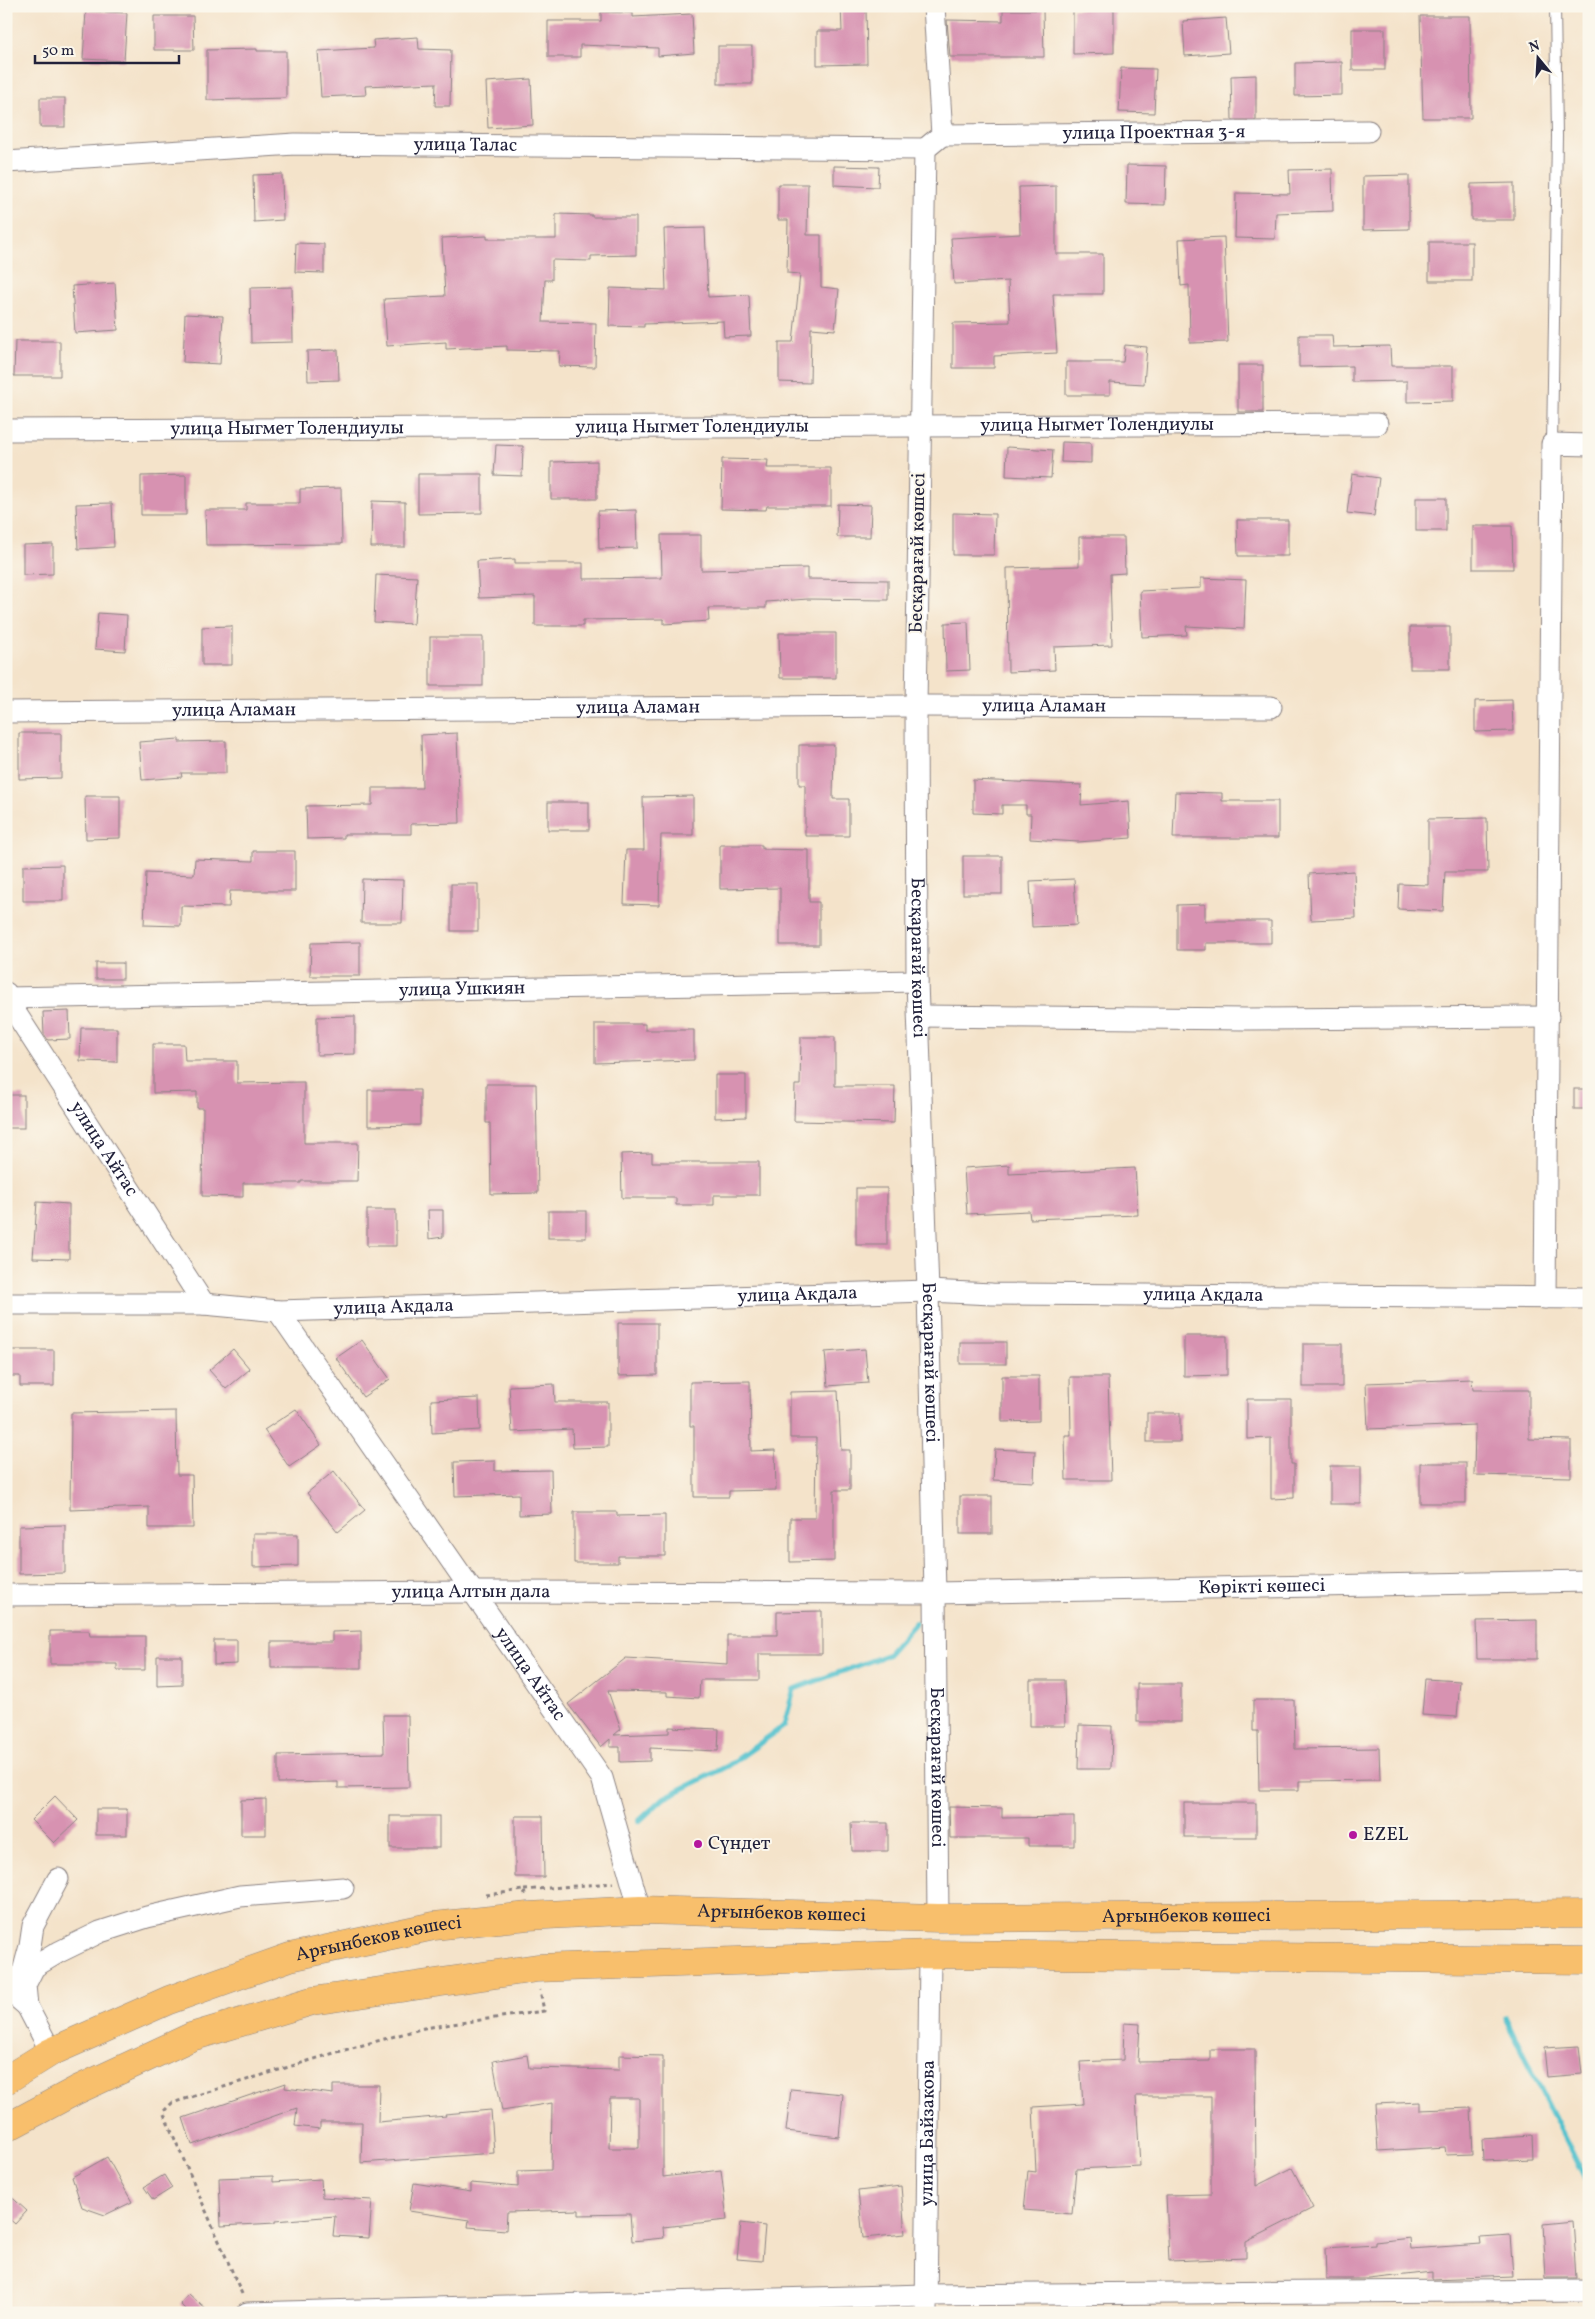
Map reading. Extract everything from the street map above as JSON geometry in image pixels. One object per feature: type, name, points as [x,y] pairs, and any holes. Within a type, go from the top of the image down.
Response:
[{"type":"main road","name":"Арғынбеков көшесі","points":[[6,2080],[52,2052],[169,2000],[290,1957],[434,1926],[528,1916],[640,1910],[938,1918],[1589,1914]]},
{"type":"main road","points":[[1092,1954],[1094,1917]]},
{"type":"main road","name":"Арғынбеков көшесі","points":[[6,2128],[77,2090],[191,2037],[312,2001],[537,1968],[930,1954],[1589,1960]]},
{"type":"street","points":[[925,149],[942,135],[934,6]]},
{"type":"street","name":"улица Проектная 3-я","points":[[942,135],[1368,131]]},
{"type":"street","name":"улица Талас","points":[[6,162],[295,144],[925,149]]},
{"type":"street","name":"Бесқарағай көшесі","points":[[925,149],[916,706],[917,980],[928,1291],[935,1593],[938,1918]]},
{"type":"street","name":"улица Ныгмет Толендиулы","points":[[6,430],[1377,424]]},
{"type":"street","points":[[1545,1298],[1552,444],[1589,445]]},
{"type":"street","name":"улица Аламан","points":[[6,712],[916,706],[1271,707]]},
{"type":"street","name":"улица Ушкиян","points":[[6,998],[917,980]]},
{"type":"street","points":[[6,993],[6,998]]},
{"type":"street","name":"улица Айтас","points":[[6,998],[204,1304]]},
{"type":"street","points":[[918,1016],[1247,1019],[1548,1017]]},
{"type":"street","name":"улица Акдала","points":[[6,1304],[204,1304],[278,1311],[928,1291],[1002,1294],[1589,1298]]},
{"type":"street","name":"улица Айтас","points":[[278,1311],[602,1778],[640,1910]]},
{"type":"street","name":"Көрікті көшесі","points":[[935,1593],[1589,1581]]},
{"type":"street","name":"улица Алтын дала","points":[[6,1595],[473,1592],[935,1593]]},
{"type":"street","points":[[52,2052],[19,1993],[20,1980],[30,1946],[33,1926],[58,1879]]},
{"type":"street","points":[[19,1993],[34,1967],[100,1932],[147,1917],[240,1896],[343,1888]]},
{"type":"street","name":"улица Байзакова","points":[[926,2304],[930,1954]]},
{"type":"street","points":[[247,2313],[926,2304],[1589,2290]]},
{"type":"lane","points":[[1552,444],[1557,136],[1555,6]]},
{"type":"path","points":[[524,1890],[632,1882]]},
{"type":"building","points":[[841,6],[866,6],[867,64],[817,65],[817,31],[842,31]]},
{"type":"building","points":[[1073,9],[1114,9],[1114,53],[1073,54]]},
{"type":"building","points":[[1003,10],[1043,10],[1044,57],[950,57],[947,20],[1003,21]]},
{"type":"building","points":[[86,11],[127,13],[124,61],[83,59]]},
{"type":"building","points":[[601,12],[633,13],[633,17],[692,14],[694,53],[658,56],[658,48],[580,45],[580,57],[548,57],[548,21],[601,21]]},
{"type":"building","points":[[154,16],[193,16],[194,50],[154,50]]},
{"type":"building","points":[[1420,16],[1470,16],[1471,118],[1423,118]]},
{"type":"building","points":[[1226,18],[1229,53],[1185,56],[1183,21]]},
{"type":"building","points":[[1352,29],[1385,29],[1385,70],[1352,70]]},
{"type":"building","points":[[418,37],[419,49],[451,50],[450,106],[435,106],[436,83],[365,86],[366,95],[321,97],[318,51],[374,48],[373,40]]},
{"type":"building","points":[[718,46],[752,46],[752,84],[718,84]]},
{"type":"building","points":[[257,49],[257,51],[286,51],[286,98],[207,100],[207,50]]},
{"type":"building","points":[[1342,62],[1342,95],[1295,96],[1295,63]]},
{"type":"building","points":[[1121,68],[1156,69],[1154,113],[1119,112]]},
{"type":"building","points":[[1256,75],[1256,120],[1232,120],[1231,76]]},
{"type":"building","points":[[531,79],[533,125],[488,128],[486,82]]},
{"type":"building","points":[[40,98],[65,98],[65,127],[40,127]]},
{"type":"building","points":[[1127,165],[1166,166],[1165,205],[1126,204]]},
{"type":"building","points":[[834,166],[879,167],[878,187],[834,185]]},
{"type":"building","points":[[1332,169],[1333,211],[1276,213],[1275,239],[1235,238],[1236,193],[1290,194],[1289,170]]},
{"type":"building","points":[[282,174],[283,220],[254,222],[253,175]]},
{"type":"building","points":[[1409,175],[1409,229],[1363,230],[1363,176]]},
{"type":"building","points":[[1514,183],[1514,220],[1471,220],[1471,184]]},
{"type":"building","points":[[778,184],[808,184],[807,235],[821,235],[821,287],[839,289],[835,330],[811,328],[810,383],[779,382],[779,342],[793,342],[800,274],[787,273],[788,220],[778,220]]},
{"type":"building","points":[[1056,186],[1056,254],[1103,254],[1103,294],[1053,294],[1057,353],[994,356],[994,368],[953,368],[953,323],[1010,322],[1008,281],[954,284],[951,238],[1020,234],[1019,187]]},
{"type":"building","points":[[556,214],[592,215],[592,217],[636,217],[636,255],[591,256],[591,261],[552,260],[552,280],[545,280],[543,322],[596,323],[595,367],[559,366],[560,351],[507,350],[507,346],[446,349],[446,342],[387,346],[384,299],[445,296],[442,238],[487,236],[487,239],[556,239]]},
{"type":"building","points":[[705,228],[708,297],[749,295],[751,336],[724,337],[723,321],[644,324],[644,327],[609,326],[610,288],[666,290],[664,229]]},
{"type":"building","points":[[1224,237],[1228,342],[1190,343],[1189,285],[1181,286],[1179,239]]},
{"type":"building","points":[[1429,242],[1472,242],[1472,281],[1429,281]]},
{"type":"building","points":[[296,243],[324,244],[324,273],[295,272]]},
{"type":"building","points":[[115,283],[118,330],[75,333],[72,286]]},
{"type":"building","points":[[292,287],[293,342],[251,343],[250,288]]},
{"type":"building","points":[[185,314],[223,316],[220,364],[183,362]]},
{"type":"building","points":[[1299,335],[1332,335],[1333,347],[1390,346],[1391,366],[1453,366],[1453,401],[1407,402],[1407,381],[1352,382],[1352,366],[1299,367]]},
{"type":"building","points":[[15,341],[60,341],[60,376],[14,376]]},
{"type":"building","points":[[1125,345],[1147,347],[1144,384],[1110,382],[1110,395],[1066,395],[1066,362],[1123,362]]},
{"type":"building","points":[[338,350],[339,380],[308,381],[307,351]]},
{"type":"building","points":[[1238,365],[1263,365],[1263,412],[1238,412]]},
{"type":"building","points":[[1062,442],[1091,443],[1091,463],[1061,462]]},
{"type":"building","points":[[496,445],[523,446],[522,476],[494,475]]},
{"type":"building","points":[[1007,447],[1053,450],[1051,478],[1006,476]]},
{"type":"building","points":[[722,459],[768,460],[767,468],[831,468],[831,506],[767,506],[766,510],[721,509]]},
{"type":"building","points":[[597,461],[597,499],[551,499],[551,462]]},
{"type":"building","points":[[418,474],[482,474],[482,513],[418,514]]},
{"type":"building","points":[[1352,474],[1379,478],[1374,516],[1347,513]]},
{"type":"building","points":[[186,475],[186,515],[141,515],[141,476]]},
{"type":"building","points":[[341,488],[342,544],[206,545],[205,510],[246,510],[246,503],[300,503],[300,489]]},
{"type":"building","points":[[1416,498],[1446,498],[1446,531],[1416,531]]},
{"type":"building","points":[[372,501],[405,502],[405,547],[371,547]]},
{"type":"building","points":[[112,503],[114,547],[78,549],[76,504]]},
{"type":"building","points":[[838,504],[871,505],[870,537],[837,537]]},
{"type":"building","points":[[636,510],[637,548],[599,549],[598,511]]},
{"type":"building","points":[[953,513],[995,514],[994,555],[953,555]]},
{"type":"building","points":[[1237,520],[1288,520],[1288,556],[1238,556]]},
{"type":"building","points":[[1473,526],[1512,526],[1513,569],[1473,569]]},
{"type":"building","points":[[661,535],[701,535],[701,570],[807,568],[807,579],[888,580],[888,600],[808,599],[766,602],[766,608],[708,608],[709,621],[664,624],[664,619],[583,620],[583,626],[535,626],[535,596],[479,598],[477,561],[515,559],[515,563],[583,563],[583,579],[662,578]]},
{"type":"building","points":[[1079,537],[1124,537],[1125,573],[1110,574],[1112,645],[1054,647],[1055,670],[1008,672],[1007,568],[1079,566]]},
{"type":"building","points":[[53,544],[53,574],[23,575],[23,545]]},
{"type":"building","points":[[376,575],[417,577],[414,624],[374,622]]},
{"type":"building","points":[[1201,578],[1246,580],[1244,629],[1186,626],[1187,635],[1142,637],[1140,591],[1201,588]]},
{"type":"building","points":[[98,613],[127,615],[125,651],[95,649]]},
{"type":"building","points":[[968,622],[970,670],[946,671],[945,623]]},
{"type":"building","points":[[232,626],[232,665],[202,665],[202,627]]},
{"type":"building","points":[[1410,627],[1450,627],[1450,669],[1410,669]]},
{"type":"building","points":[[779,633],[836,633],[836,678],[780,678]]},
{"type":"building","points":[[430,637],[483,637],[483,686],[430,686]]},
{"type":"building","points":[[1512,700],[1513,731],[1475,732],[1475,701]]},
{"type":"building","points":[[19,733],[61,733],[61,778],[19,779]]},
{"type":"building","points":[[457,733],[460,823],[411,824],[411,834],[344,834],[344,838],[307,839],[306,806],[372,805],[372,788],[422,788],[421,735]]},
{"type":"building","points":[[179,739],[179,742],[226,741],[226,773],[181,773],[182,777],[142,780],[139,742]]},
{"type":"building","points":[[799,745],[834,745],[833,799],[849,799],[849,836],[805,836],[805,785],[799,785]]},
{"type":"building","points":[[973,780],[1082,785],[1081,805],[1129,801],[1131,838],[1078,842],[1030,839],[1031,814],[1026,814],[1026,805],[1002,805],[1002,814],[973,813]]},
{"type":"building","points":[[1175,792],[1222,793],[1222,801],[1278,801],[1278,838],[1173,838]]},
{"type":"building","points":[[85,796],[120,796],[120,838],[86,839]]},
{"type":"building","points":[[693,796],[693,835],[661,835],[659,905],[624,904],[626,850],[644,850],[643,797]]},
{"type":"building","points":[[548,802],[589,802],[589,830],[548,830]]},
{"type":"building","points":[[1487,818],[1488,872],[1445,872],[1443,911],[1398,909],[1399,884],[1428,885],[1428,819]]},
{"type":"building","points":[[720,845],[762,845],[762,849],[809,850],[809,902],[819,902],[819,945],[780,945],[780,888],[720,889]]},
{"type":"building","points":[[253,851],[295,851],[295,891],[230,891],[229,907],[181,906],[181,926],[144,925],[146,873],[194,875],[195,859],[253,861]]},
{"type":"building","points":[[963,856],[1002,856],[1002,894],[963,894]]},
{"type":"building","points":[[63,865],[63,901],[23,901],[23,866]]},
{"type":"building","points":[[1354,871],[1356,918],[1311,920],[1309,874]]},
{"type":"building","points":[[362,879],[403,880],[402,923],[361,923]]},
{"type":"building","points":[[1074,879],[1077,925],[1032,927],[1030,881]]},
{"type":"building","points":[[451,884],[478,884],[478,931],[451,931]]},
{"type":"building","points":[[1205,904],[1205,921],[1271,921],[1271,943],[1206,943],[1206,950],[1177,950],[1177,905]]},
{"type":"building","points":[[360,942],[360,976],[310,976],[311,943]]},
{"type":"building","points":[[96,963],[123,963],[123,979],[96,979]]},
{"type":"building","points":[[69,1011],[70,1039],[48,1040],[44,1034],[43,1012]]},
{"type":"building","points":[[355,1016],[355,1054],[317,1055],[317,1017]]},
{"type":"building","points":[[595,1024],[645,1024],[645,1030],[694,1030],[694,1060],[595,1063]]},
{"type":"building","points":[[81,1028],[117,1028],[117,1062],[80,1061]]},
{"type":"building","points":[[801,1037],[835,1037],[835,1086],[895,1086],[894,1123],[794,1121],[795,1085],[800,1085]]},
{"type":"building","points":[[153,1044],[184,1044],[185,1061],[237,1061],[237,1083],[304,1082],[304,1143],[358,1143],[357,1181],[243,1183],[243,1197],[202,1196],[203,1108],[197,1108],[197,1092],[153,1093]]},
{"type":"building","points":[[715,1075],[746,1075],[746,1117],[715,1118]]},
{"type":"building","points":[[486,1084],[536,1084],[538,1193],[491,1194],[490,1123],[486,1123]]},
{"type":"building","points":[[1574,1089],[1589,1089],[1589,1109],[1574,1109]]},
{"type":"building","points":[[368,1090],[420,1090],[420,1125],[368,1126]]},
{"type":"building","points":[[6,1095],[24,1095],[24,1128],[6,1128]]},
{"type":"building","points":[[652,1153],[652,1162],[759,1162],[759,1195],[714,1195],[714,1205],[676,1205],[676,1198],[622,1198],[621,1154]]},
{"type":"building","points":[[1009,1165],[1009,1174],[1135,1168],[1138,1215],[1030,1219],[1029,1211],[967,1214],[964,1168]]},
{"type":"building","points":[[856,1188],[887,1188],[887,1245],[856,1245]]},
{"type":"building","points":[[37,1202],[69,1204],[69,1259],[33,1258]]},
{"type":"building","points":[[367,1210],[396,1210],[396,1246],[367,1246]]},
{"type":"building","points":[[428,1210],[443,1210],[443,1237],[429,1239]]},
{"type":"building","points":[[548,1211],[586,1211],[586,1238],[548,1238]]},
{"type":"building","points":[[618,1323],[657,1323],[657,1375],[618,1376]]},
{"type":"building","points":[[1184,1336],[1227,1336],[1227,1375],[1184,1376]]},
{"type":"building","points":[[362,1340],[390,1379],[363,1397],[336,1358]]},
{"type":"building","points":[[960,1342],[1006,1342],[1006,1364],[960,1364]]},
{"type":"building","points":[[1303,1344],[1342,1344],[1342,1387],[1303,1387]]},
{"type":"building","points":[[233,1349],[250,1369],[226,1389],[209,1370]]},
{"type":"building","points":[[865,1349],[868,1383],[828,1386],[825,1352]]},
{"type":"building","points":[[6,1350],[54,1350],[54,1386],[20,1386],[20,1376],[6,1376]]},
{"type":"building","points":[[1002,1376],[1039,1376],[1039,1421],[1002,1422]]},
{"type":"building","points":[[1070,1377],[1108,1377],[1111,1480],[1066,1480],[1065,1435],[1071,1435]]},
{"type":"building","points":[[1472,1379],[1473,1390],[1529,1390],[1529,1439],[1571,1440],[1571,1477],[1474,1475],[1475,1425],[1368,1429],[1366,1383]]},
{"type":"building","points":[[750,1381],[751,1451],[775,1450],[776,1490],[729,1491],[729,1497],[694,1497],[694,1426],[690,1426],[690,1382]]},
{"type":"building","points":[[554,1384],[555,1402],[608,1402],[608,1447],[573,1448],[572,1429],[512,1432],[509,1386]]},
{"type":"building","points":[[838,1391],[841,1450],[850,1450],[850,1490],[834,1490],[834,1561],[790,1562],[790,1518],[815,1518],[816,1438],[790,1438],[790,1392]]},
{"type":"building","points":[[479,1398],[480,1430],[432,1433],[431,1400]]},
{"type":"building","points":[[1247,1399],[1291,1399],[1291,1464],[1294,1464],[1294,1498],[1271,1499],[1271,1438],[1247,1439]]},
{"type":"building","points":[[296,1409],[321,1445],[289,1467],[264,1430]]},
{"type":"building","points":[[176,1411],[177,1475],[192,1475],[193,1528],[149,1528],[149,1507],[70,1510],[71,1413]]},
{"type":"building","points":[[1147,1413],[1180,1413],[1180,1442],[1147,1442]]},
{"type":"building","points":[[995,1449],[1035,1451],[1034,1482],[993,1480]]},
{"type":"building","points":[[495,1461],[495,1471],[551,1470],[552,1514],[519,1515],[519,1494],[455,1496],[454,1462]]},
{"type":"building","points":[[1420,1463],[1466,1463],[1466,1503],[1420,1503]]},
{"type":"building","points":[[1330,1466],[1361,1466],[1361,1504],[1330,1504]]},
{"type":"building","points":[[334,1471],[365,1510],[338,1532],[307,1493]]},
{"type":"building","points":[[960,1496],[992,1496],[992,1534],[960,1534]]},
{"type":"building","points":[[574,1512],[617,1512],[617,1516],[665,1515],[665,1556],[618,1556],[618,1563],[574,1563]]},
{"type":"building","points":[[65,1525],[65,1573],[19,1574],[19,1526]]},
{"type":"building","points":[[253,1534],[298,1534],[298,1566],[253,1567]]},
{"type":"building","points":[[822,1611],[822,1654],[759,1654],[759,1680],[700,1680],[699,1698],[667,1696],[667,1692],[608,1691],[621,1729],[614,1735],[669,1733],[669,1727],[719,1729],[718,1751],[650,1748],[650,1761],[620,1762],[620,1747],[610,1747],[610,1739],[601,1747],[568,1704],[626,1658],[727,1664],[727,1635],[777,1635],[777,1612]]},
{"type":"building","points":[[1537,1620],[1537,1659],[1477,1659],[1476,1621]]},
{"type":"building","points":[[50,1631],[89,1631],[90,1636],[145,1636],[145,1670],[117,1670],[117,1664],[50,1664]]},
{"type":"building","points":[[361,1631],[361,1668],[271,1668],[271,1642],[332,1642],[332,1632]]},
{"type":"building","points":[[214,1640],[237,1640],[237,1664],[214,1665]]},
{"type":"building","points":[[157,1656],[182,1656],[182,1685],[157,1686]]},
{"type":"building","points":[[1425,1679],[1460,1681],[1457,1717],[1422,1715]]},
{"type":"building","points":[[1030,1680],[1064,1680],[1065,1726],[1030,1726]]},
{"type":"building","points":[[1137,1684],[1181,1684],[1181,1722],[1137,1722]]},
{"type":"building","points":[[1253,1700],[1294,1700],[1295,1749],[1379,1748],[1380,1780],[1299,1781],[1299,1790],[1259,1790],[1258,1731],[1253,1731]]},
{"type":"building","points":[[383,1715],[408,1715],[409,1787],[338,1788],[338,1782],[278,1783],[278,1755],[384,1753]]},
{"type":"building","points":[[1079,1725],[1112,1726],[1111,1769],[1078,1769]]},
{"type":"building","points":[[55,1796],[78,1820],[54,1843],[31,1820]]},
{"type":"building","points":[[266,1799],[266,1835],[241,1835],[241,1800]]},
{"type":"building","points":[[1184,1803],[1256,1803],[1256,1837],[1184,1837]]},
{"type":"building","points":[[949,1807],[1002,1808],[1002,1818],[1074,1817],[1074,1846],[1028,1846],[1028,1838],[950,1838]]},
{"type":"building","points":[[96,1809],[127,1809],[127,1835],[96,1835]]},
{"type":"building","points":[[390,1816],[439,1816],[439,1848],[390,1848]]},
{"type":"building","points":[[515,1816],[543,1816],[544,1877],[515,1877]]},
{"type":"building","points":[[851,1823],[888,1823],[888,1851],[852,1851]]},
{"type":"building","points":[[1124,2023],[1140,2024],[1138,2062],[1210,2061],[1210,2049],[1255,2049],[1256,2186],[1292,2168],[1313,2208],[1246,2242],[1246,2258],[1169,2261],[1166,2195],[1211,2194],[1211,2096],[1136,2096],[1140,2166],[1076,2169],[1072,2214],[1024,2210],[1028,2171],[1036,2172],[1033,2107],[1083,2104],[1080,2062],[1123,2060]]},
{"type":"building","points":[[1579,2046],[1582,2074],[1547,2077],[1544,2048]]},
{"type":"building","points":[[527,2055],[529,2068],[619,2070],[619,2055],[663,2056],[663,2177],[721,2170],[727,2220],[663,2227],[664,2238],[632,2241],[630,2214],[579,2215],[579,2210],[507,2212],[506,2230],[468,2227],[469,2220],[409,2211],[414,2183],[471,2192],[471,2183],[518,2187],[518,2171],[551,2170],[552,2103],[502,2111],[493,2061]],"holes":[[[610,2098],[639,2098],[639,2148],[609,2148]]]},
{"type":"building","points":[[286,2083],[285,2088],[333,2094],[333,2085],[379,2085],[378,2122],[491,2110],[494,2153],[361,2163],[362,2122],[320,2122],[320,2129],[295,2126],[297,2108],[192,2145],[183,2118]]},
{"type":"building","points":[[791,2089],[843,2094],[839,2137],[786,2131]]},
{"type":"building","points":[[1420,2102],[1420,2110],[1471,2108],[1473,2154],[1446,2155],[1445,2147],[1378,2151],[1375,2104]]},
{"type":"building","points":[[1532,2136],[1533,2159],[1483,2161],[1482,2139]]},
{"type":"building","points":[[107,2157],[132,2202],[105,2215],[82,2207],[72,2177]]},
{"type":"building","points":[[164,2175],[172,2188],[153,2200],[144,2187]]},
{"type":"building","points":[[273,2176],[273,2182],[321,2179],[322,2197],[372,2200],[369,2238],[333,2236],[335,2216],[275,2221],[275,2223],[221,2226],[219,2178]]},
{"type":"building","points":[[901,2186],[905,2234],[863,2238],[858,2191]]},
{"type":"building","points":[[6,2192],[27,2211],[15,2224],[6,2216]]},
{"type":"building","points":[[1573,2221],[1577,2278],[1546,2278],[1543,2224]]},
{"type":"building","points":[[741,2223],[765,2226],[762,2261],[737,2259]]},
{"type":"building","points":[[1510,2235],[1513,2276],[1432,2279],[1432,2272],[1369,2279],[1326,2279],[1325,2248],[1375,2245],[1375,2242],[1410,2238],[1411,2249],[1481,2244],[1480,2237]]},
{"type":"building","points":[[189,2294],[210,2313],[189,2313],[180,2304]]},
{"type":"waterway","points":[[639,1821],[664,1798],[728,1766],[784,1726],[794,1689],[887,1655],[915,1623]]},
{"type":"waterway","points":[[1505,2017],[1589,2187]]},
{"type":"place","name":"EZEL","points":[[1353,1835]]},
{"type":"place","name":"Сүндет","points":[[698,1844]]}]
